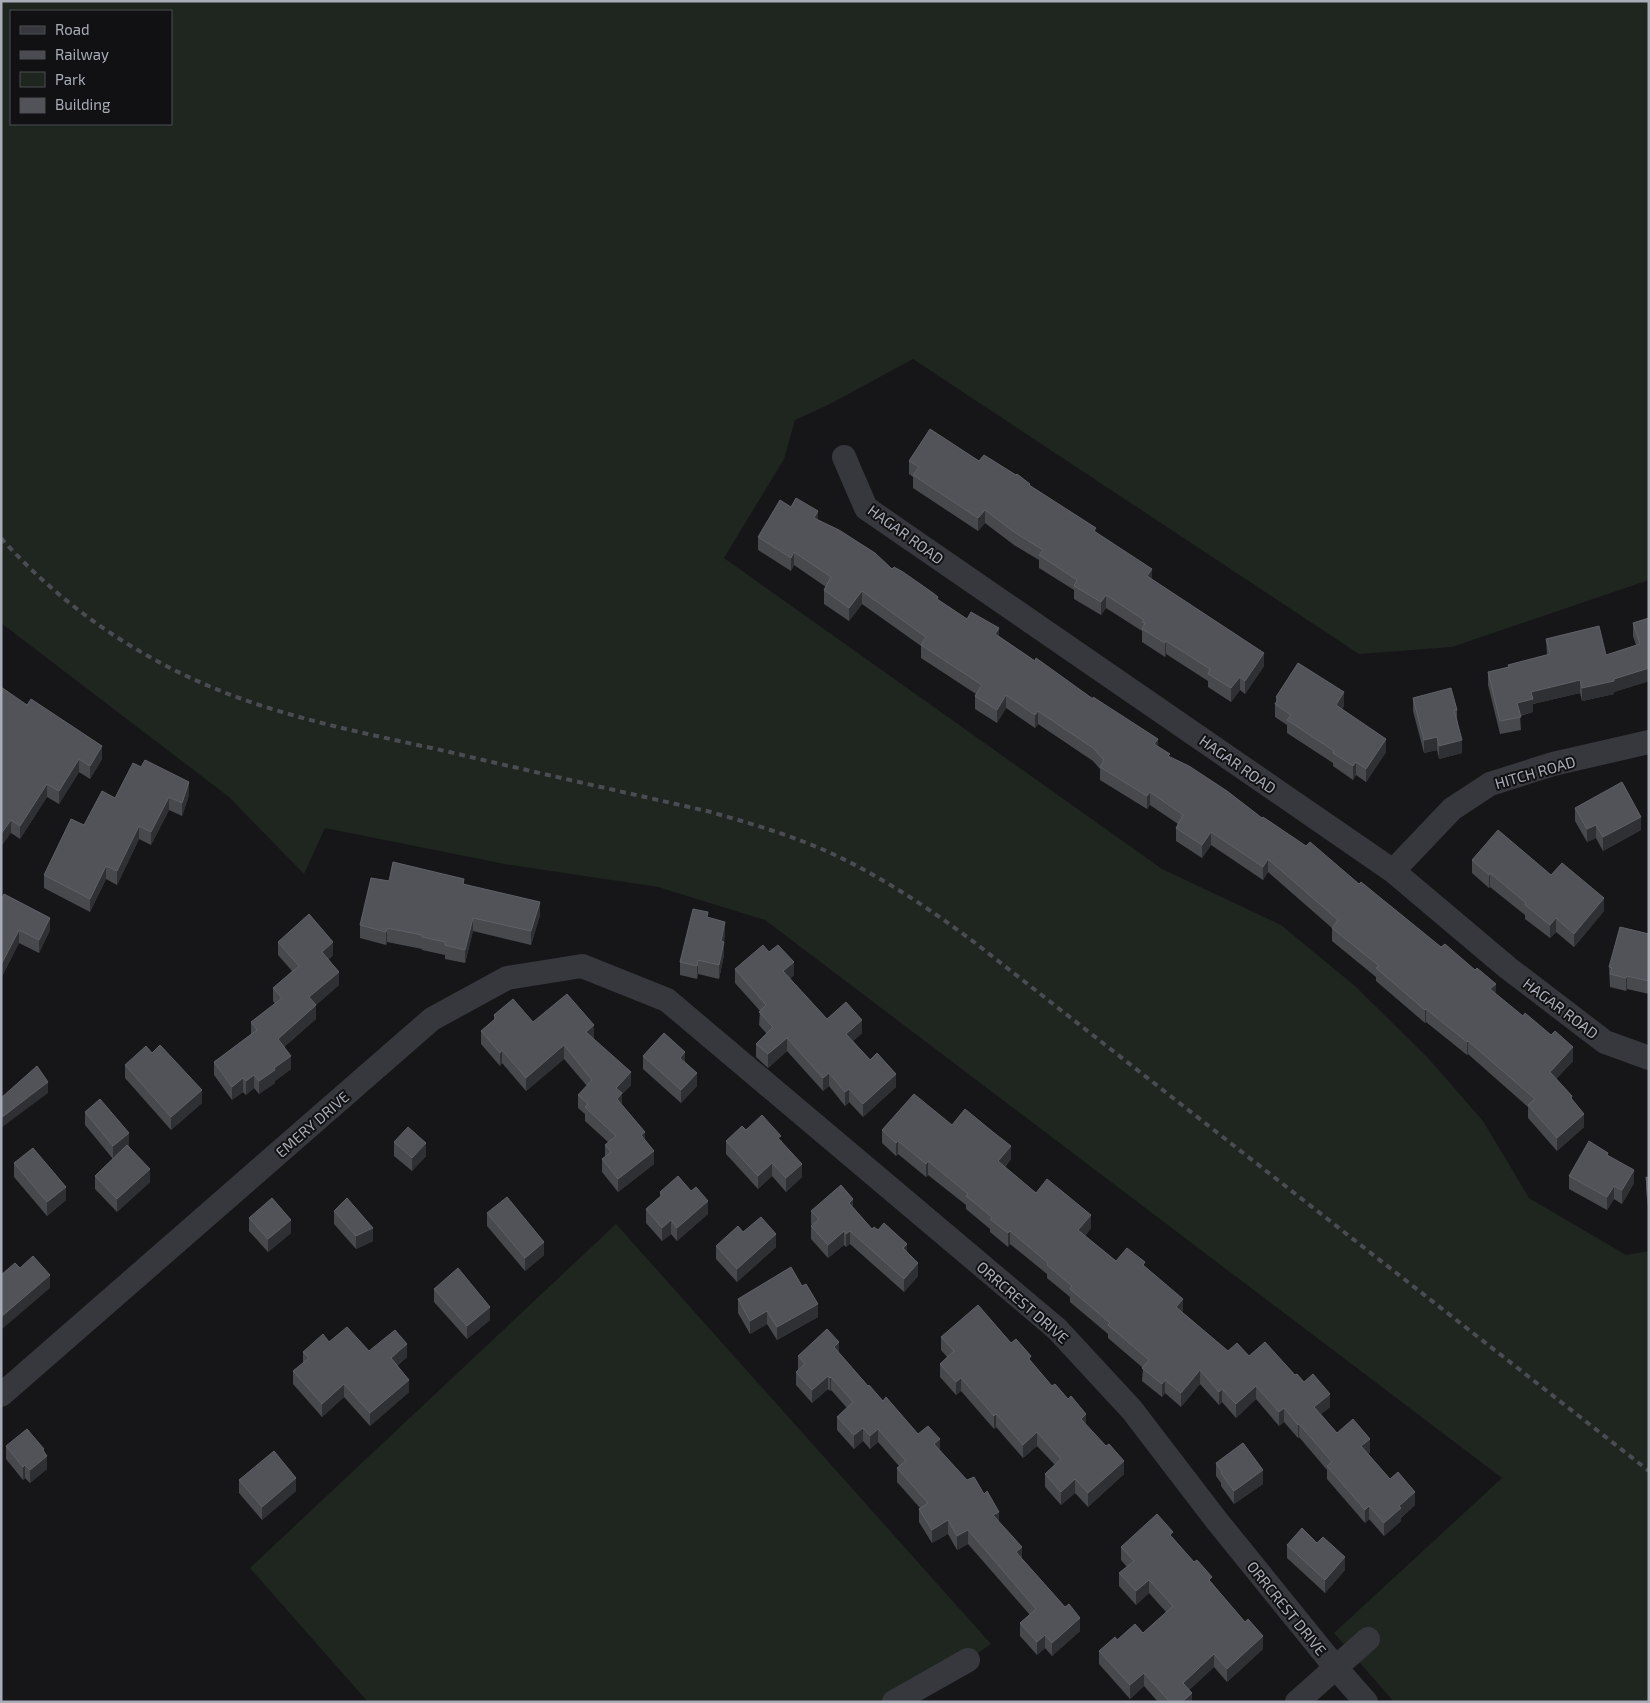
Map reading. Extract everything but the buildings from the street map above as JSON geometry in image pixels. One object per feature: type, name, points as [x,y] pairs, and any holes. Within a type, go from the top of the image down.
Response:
[{"type":"street","name":"HAGAR ROAD","points":[[844,458],[866,508],[1393,871],[1508,968],[1605,1042],[1649,1058]]},
{"type":"street","name":"HITCH ROAD","points":[[1393,871],[1452,809],[1490,784],[1553,764],[1649,742]]},
{"type":"street","name":"EMERY DRIVE","points":[[1,1395],[432,1019],[507,978],[582,966],[667,1000]]},
{"type":"street","name":"ORRCREST DRIVE","points":[[667,1000],[1057,1329],[1132,1410],[1217,1521],[1336,1668],[1366,1702]]},
{"type":"street","points":[[1296,1702],[1368,1639]]},
{"type":"street","points":[[894,1702],[968,1660]]},
{"type":"green space","points":[[1,1],[1649,1],[1649,580],[1452,647],[1359,654],[913,359],[828,405],[795,420],[784,459],[724,558],[1162,869],[1281,925],[1355,986],[1428,1058],[1483,1121],[1529,1198],[1626,1255],[1649,1251],[1649,1702],[1394,1702],[1334,1633],[1502,1478],[765,920],[658,887],[505,864],[325,828],[304,874],[229,797],[1,623]]},
{"type":"green space","points":[[616,1224],[991,1644],[968,1660],[894,1702],[368,1702],[250,1568]]},
{"type":"railway","points":[[1,538],[51,587],[78,610],[107,630],[167,666],[231,695],[337,727],[711,812],[810,844],[844,859],[883,880],[974,942],[1649,1471]]}]
